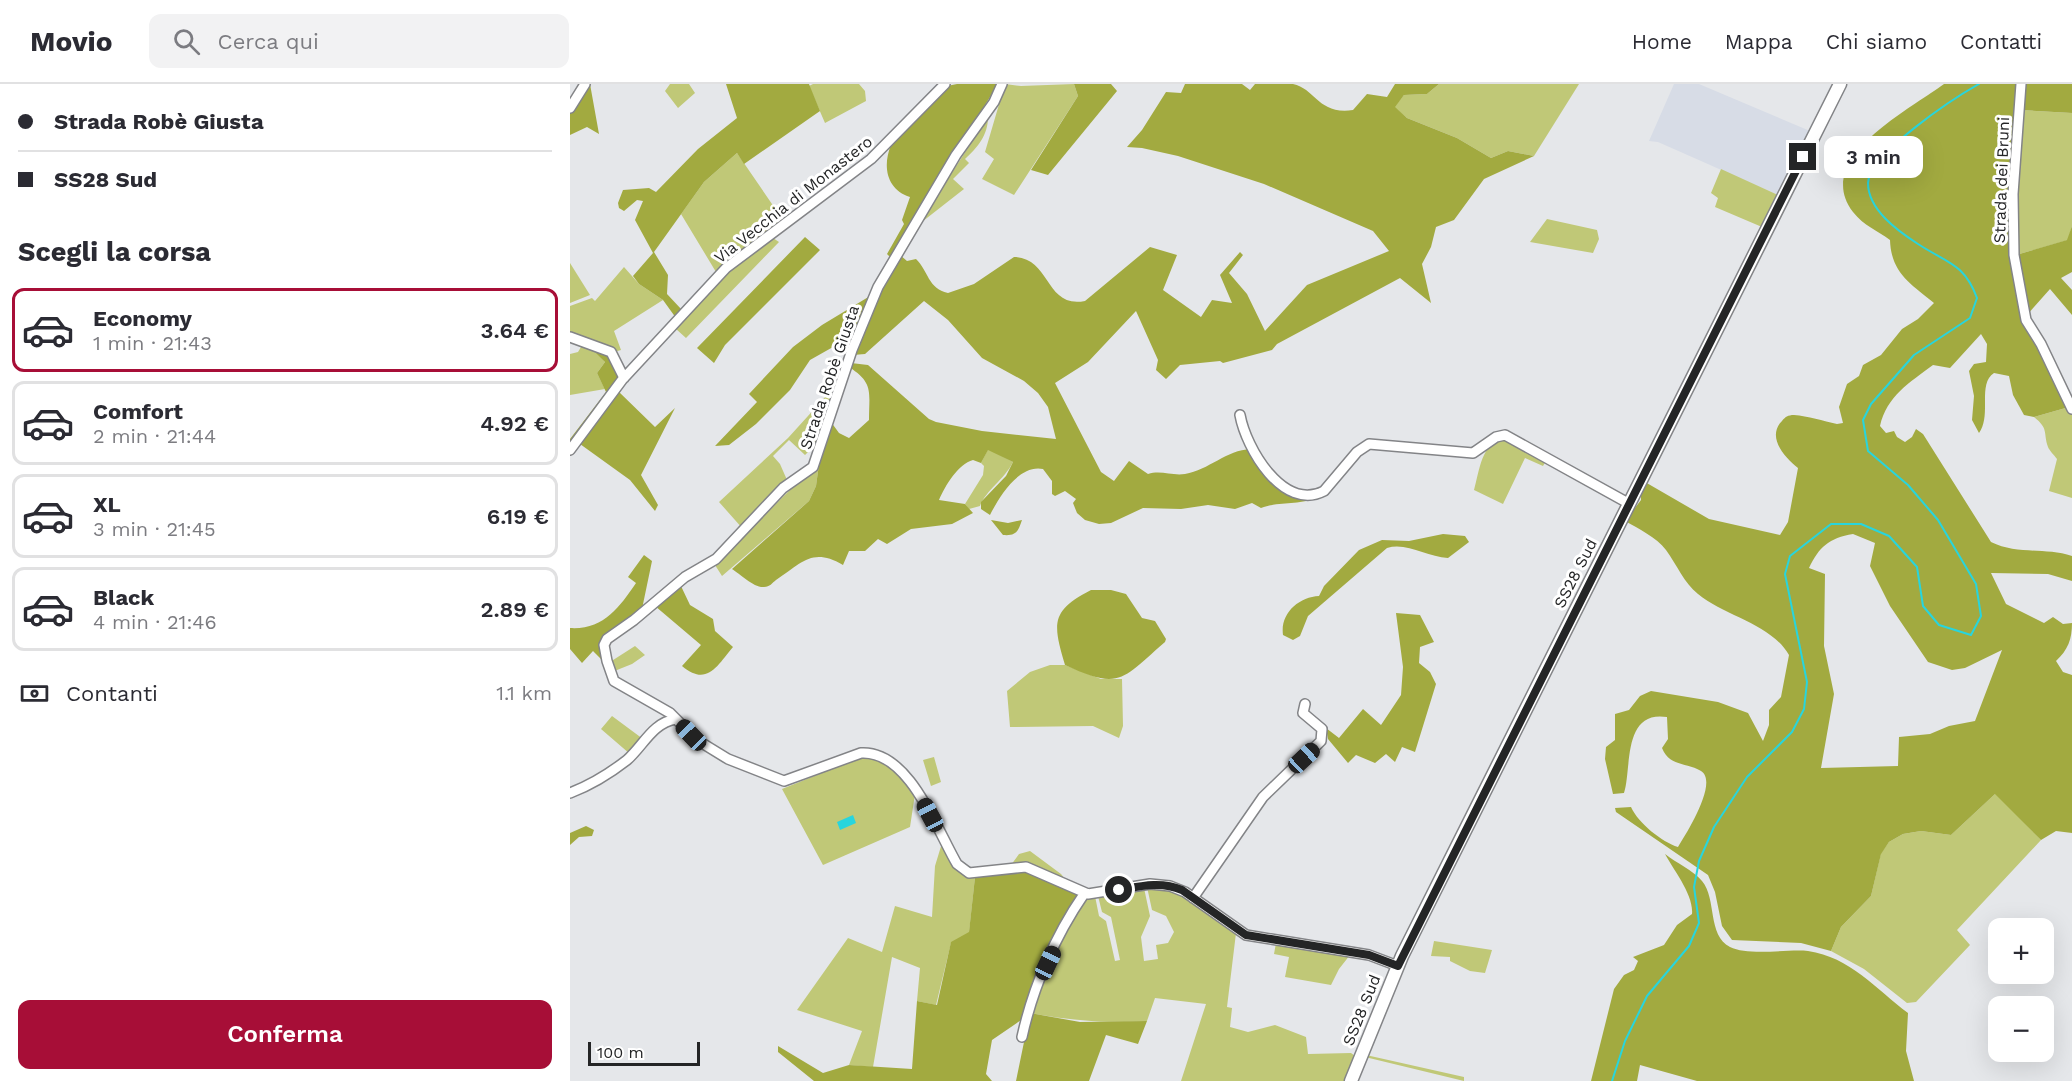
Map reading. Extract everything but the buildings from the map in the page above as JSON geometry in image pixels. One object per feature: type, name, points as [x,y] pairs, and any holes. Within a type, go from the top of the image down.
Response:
[{"type":"main road","name":"SS28 Sud","points":[[1351,1081],[1398,966],[1628,503],[1840,84]]},
{"type":"street","points":[[570,108],[585,84]]},
{"type":"street","name":"Via Vecchia di Monastero","points":[[570,450],[624,378],[728,266],[871,159],[945,84]]},
{"type":"street","name":"Strada Robè Giusta","points":[[1002,84],[994,102],[956,155],[878,287],[852,350],[813,467],[787,484],[716,559],[685,577],[605,640],[607,661],[612,679],[676,719],[697,740],[714,752],[780,780],[793,779],[859,754],[880,756],[896,766],[911,781],[957,864],[964,871],[978,874],[1026,867],[1084,894]]},
{"type":"street","name":"Strada dei Bruni","points":[[2021,84],[2013,194],[2014,255],[2026,320],[2041,344],[2072,409]]},
{"type":"street","points":[[570,337],[611,352],[624,378]]},
{"type":"street","points":[[1240,416],[1248,440],[1266,471],[1282,485],[1298,493],[1316,494],[1324,491],[1356,452],[1369,444],[1473,453],[1496,437],[1505,435],[1628,503]]},
{"type":"street","points":[[1194,898],[1263,797],[1321,741],[1323,731],[1303,713],[1305,704]]},
{"type":"street","points":[[570,794],[598,780],[621,764],[661,723],[676,719]]},
{"type":"street","points":[[1022,1037],[1030,1007],[1048,963],[1069,918],[1084,894],[1156,884],[1178,888],[1246,935],[1369,955],[1398,966]]},
{"type":"shaded area","points":[[1674,84],[1699,84],[1810,131],[1778,195],[1658,142],[1649,141]]},
{"type":"green space","points":[[587,84],[590,84],[599,134],[587,127],[570,135],[570,110]]},
{"type":"green space","points":[[670,84],[689,84],[695,93],[678,108],[665,91]]},
{"type":"green space","points":[[726,84],[809,84],[820,111],[744,164],[737,153],[704,182],[654,252],[668,275],[667,294],[682,310],[676,318],[663,300],[639,284],[633,276],[653,253],[635,220],[643,201],[637,200],[624,211],[619,208],[618,203],[623,190],[649,188],[656,192],[698,149],[737,118]]},
{"type":"green space","points":[[813,84],[859,84],[865,91],[866,101],[825,123],[809,86]]},
{"type":"green space","points":[[998,84],[891,258],[887,254],[904,224],[902,220],[910,197],[896,189],[888,177],[887,161],[891,145],[947,86]]},
{"type":"green space","points":[[1005,84],[1021,86],[1074,84],[1078,96],[1014,195],[982,179],[994,159],[985,152]]},
{"type":"green space","points":[[1074,84],[1111,84],[1117,91],[1048,175],[1031,170],[1078,96]]},
{"type":"green space","points":[[1185,84],[1242,84],[1250,90],[1255,84],[1293,84],[1332,109],[1341,111],[1353,110],[1367,94],[1387,97],[1395,84],[1439,84],[1427,94],[1404,95],[1395,107],[1407,118],[1457,138],[1491,158],[1508,151],[1534,156],[1484,179],[1454,220],[1436,227],[1431,247],[1422,264],[1431,303],[1400,278],[1277,344],[1272,350],[1223,363],[1220,361],[1180,365],[1166,379],[1156,370],[1158,360],[1136,311],[1088,362],[1055,383],[1101,472],[1114,481],[1129,461],[1148,474],[1185,474],[1202,469],[1234,453],[1251,449],[1273,481],[1320,496],[1261,508],[1252,503],[1235,509],[1208,505],[1181,509],[1143,508],[1111,523],[1099,524],[1085,520],[1077,513],[1073,503],[1076,499],[1065,491],[1055,496],[1052,494],[1052,481],[1043,469],[1034,469],[1011,483],[990,515],[981,509],[981,502],[1006,476],[1013,462],[988,450],[981,463],[973,460],[967,462],[957,471],[948,482],[939,500],[965,504],[973,513],[952,524],[911,529],[887,544],[878,539],[865,551],[849,551],[843,565],[823,557],[808,559],[766,587],[752,583],[732,569],[809,501],[816,486],[819,464],[831,422],[839,433],[849,438],[869,420],[868,389],[863,378],[849,367],[851,363],[868,365],[929,419],[936,422],[982,431],[1056,439],[1048,407],[1038,393],[1024,381],[982,358],[948,320],[924,301],[865,354],[853,355],[881,288],[900,255],[907,261],[916,259],[936,288],[948,293],[974,284],[1014,257],[1035,265],[1062,298],[1085,301],[1150,247],[1177,255],[1163,290],[1201,317],[1212,300],[1232,303],[1220,275],[1240,252],[1243,255],[1229,273],[1247,294],[1265,331],[1307,285],[1389,251],[1373,231],[1264,184],[1178,156],[1127,147],[1142,130],[1166,92],[1181,93]]},
{"type":"green space","points":[[1439,84],[1579,84],[1534,156],[1508,151],[1491,158],[1457,138],[1407,118],[1394,107],[1404,95],[1427,94]]},
{"type":"green space","points":[[1944,84],[2018,84],[2010,247],[2036,339],[2069,407],[2034,417],[2024,415],[2013,395],[2009,376],[1994,373],[1986,384],[1983,426],[1979,433],[1972,420],[1974,396],[1969,371],[1974,364],[1986,362],[1987,344],[1981,334],[1950,368],[1933,365],[1900,391],[1888,406],[1880,426],[1886,433],[1894,431],[1897,437],[1905,442],[1912,437],[1916,429],[1923,434],[1991,542],[2021,550],[2062,553],[2072,556],[2072,581],[2048,574],[1991,573],[2006,604],[2044,623],[2053,617],[2063,624],[2072,623],[2069,644],[2056,661],[2063,672],[2072,675],[2072,833],[2056,831],[2041,840],[1995,794],[1951,835],[1921,831],[1903,834],[1889,842],[1881,854],[1871,896],[1841,927],[1831,951],[1801,943],[1732,940],[1722,926],[1715,892],[1708,875],[1616,812],[1615,808],[1631,807],[1651,831],[1678,847],[1694,820],[1704,796],[1706,777],[1701,771],[1674,761],[1665,754],[1662,748],[1668,739],[1667,717],[1653,717],[1642,722],[1636,731],[1629,756],[1624,793],[1613,794],[1605,759],[1606,747],[1615,740],[1615,714],[1629,710],[1640,696],[1651,691],[1718,702],[1748,713],[1763,741],[1769,725],[1769,710],[1781,697],[1789,655],[1771,635],[1709,602],[1693,590],[1662,545],[1625,521],[1641,500],[1641,490],[1645,482],[1709,519],[1780,535],[1788,522],[1798,468],[1779,447],[1776,434],[1778,427],[1784,418],[1792,415],[1837,424],[1843,423],[1839,407],[1847,384],[1859,376],[1863,365],[1881,355],[1902,329],[1918,319],[1934,303],[1904,277],[1894,261],[1890,240],[1857,217],[1844,192],[1845,173],[1855,155],[1870,138]],"holes":[[[1853,534],[1875,543],[1870,566],[1890,606],[1928,662],[1952,670],[1965,668],[2002,650],[1975,721],[1949,726],[1930,734],[1899,737],[1898,766],[1821,768],[1834,694],[1824,646],[1825,574],[1809,568],[1821,549],[1837,538]]]},
{"type":"green space","points":[[2023,84],[2072,84],[2072,113],[2021,110]]},
{"type":"green space","points":[[2021,110],[2072,113],[2072,226],[2068,240],[2016,255]]},
{"type":"green space","points":[[988,117],[981,140],[965,159],[969,163],[953,179],[964,189],[918,225]]},
{"type":"green space","points":[[737,153],[783,220],[716,272],[681,214],[704,182]]},
{"type":"green space","points":[[1721,169],[1778,195],[1762,227],[1715,207],[1718,198],[1711,193]]},
{"type":"green space","points":[[1547,219],[1597,230],[1599,239],[1593,253],[1530,242]]},
{"type":"green space","points":[[2072,226],[2072,272],[2061,278],[2072,290],[2072,315],[2050,289],[2027,315],[2016,255],[2067,240]]},
{"type":"green space","points":[[805,237],[820,250],[725,345],[714,363],[697,348]]},
{"type":"green space","points":[[773,238],[779,242],[686,338],[676,329],[724,276]]},
{"type":"green space","points":[[570,263],[590,295],[570,303]]},
{"type":"green space","points":[[624,267],[639,284],[663,300],[614,331],[621,350],[614,352],[570,335],[570,306],[592,298],[595,301]]},
{"type":"green space","points":[[870,296],[847,353],[833,347],[810,360],[790,390],[756,424],[729,445],[715,446],[757,402],[749,394],[793,347],[822,325]]},
{"type":"green space","points":[[570,342],[608,352],[597,353],[605,362],[597,373],[605,389],[570,395],[570,354],[578,352],[581,347]]},
{"type":"green space","points":[[608,352],[619,371],[619,379],[570,444],[570,439],[606,392],[597,373],[605,362],[596,353]]},
{"type":"green space","points":[[837,384],[819,441],[805,455],[789,440],[773,456],[780,464],[787,480],[743,529],[719,502],[788,438]]},
{"type":"green space","points":[[618,391],[655,427],[675,408],[641,475],[658,505],[655,511],[630,480],[580,444]]},
{"type":"green space","points":[[2069,407],[2072,413],[2072,498],[2049,491],[2057,459],[2048,447],[2044,428],[2034,417]]},
{"type":"green space","points":[[1505,438],[1547,459],[1543,466],[1525,458],[1503,504],[1474,490],[1486,451],[1491,445]]},
{"type":"green space","points":[[988,449],[1013,462],[986,495],[980,506],[969,509],[965,504],[983,475],[984,466],[981,463]]},
{"type":"green space","points":[[819,464],[816,486],[809,501],[722,576],[715,565]]},
{"type":"green space","points":[[991,520],[1008,523],[1022,520],[1016,532],[1003,535]]},
{"type":"green space","points":[[1443,534],[1465,536],[1469,542],[1448,558],[1410,548],[1387,548],[1308,616],[1300,636],[1293,640],[1283,635],[1285,620],[1292,608],[1305,599],[1319,596],[1324,586],[1359,550],[1382,540],[1409,541]]},
{"type":"green space","points":[[644,555],[652,561],[642,609],[609,633],[603,661],[593,651],[582,663],[570,649],[570,628],[592,625],[609,616],[636,583],[628,577]]},
{"type":"green space","points":[[680,584],[690,605],[713,619],[715,631],[733,647],[711,672],[705,674],[698,675],[682,666],[701,645],[655,606]]},
{"type":"green space","points":[[1091,590],[1111,590],[1126,594],[1142,618],[1155,621],[1166,639],[1139,665],[1120,677],[1098,678],[1065,665],[1058,639],[1058,620],[1068,605]]},
{"type":"green space","points":[[1396,613],[1420,615],[1434,642],[1420,647],[1419,663],[1430,672],[1436,684],[1415,752],[1402,747],[1395,762],[1386,754],[1375,763],[1356,755],[1348,763],[1328,739],[1326,728],[1339,738],[1363,709],[1381,725],[1401,695],[1403,667]]},
{"type":"green space","points":[[635,646],[645,655],[632,664],[612,672],[610,662]]},
{"type":"green space","points":[[1050,665],[1065,665],[1101,679],[1122,679],[1123,726],[1119,738],[1093,726],[1010,727],[1007,691],[1030,672]]},
{"type":"green space","points":[[612,716],[643,739],[630,754],[601,729]]},
{"type":"green space","points":[[864,756],[892,766],[915,794],[910,827],[823,865],[782,789]]},
{"type":"green space","points":[[934,757],[941,782],[931,786],[923,760]]},
{"type":"green space","points":[[1996,793],[2041,840],[1957,930],[1970,945],[1916,1002],[1907,1003],[1864,969],[1831,951],[1841,927],[1871,896],[1881,853],[1889,842],[1903,834],[1921,831],[1951,835]]},
{"type":"green space","points":[[586,826],[594,830],[592,836],[579,837],[570,845],[570,833]]},
{"type":"green space","points":[[942,843],[970,877],[975,877],[969,933],[951,943],[936,1005],[917,1001],[920,968],[892,957],[873,1067],[849,1065],[862,1031],[797,1010],[848,938],[882,952],[895,906],[932,917],[935,866]]},
{"type":"green space","points":[[1030,851],[1061,874],[1069,884],[1011,865],[1019,854]]},
{"type":"green space","points":[[1665,854],[1702,881],[1707,889],[1718,934],[1730,947],[1747,951],[1808,951],[1823,954],[1862,975],[1908,1013],[1906,1051],[1914,1081],[1697,1081],[1640,1065],[1637,1081],[1591,1081],[1614,989],[1624,975],[1634,970],[1638,961],[1633,957],[1664,945],[1677,925],[1692,914],[1690,899]]},
{"type":"green space","points":[[1023,869],[1080,896],[1024,1018],[992,1040],[986,1074],[992,1081],[814,1081],[778,1052],[778,1046],[823,1073],[849,1065],[912,1069],[917,1001],[937,1005],[951,942],[969,932],[975,877]]},
{"type":"green space","points":[[1147,887],[1175,890],[1236,933],[1227,1007],[1232,1008],[1230,1027],[1248,1032],[1275,1025],[1306,1037],[1308,1054],[1351,1053],[1355,1056],[1345,1081],[1181,1081],[1206,1004],[1155,998],[1147,1021],[1088,1021],[1030,1013],[1051,960],[1085,897],[1095,896],[1099,916],[1106,921],[1115,961],[1120,960],[1111,917],[1102,912],[1098,896],[1144,888],[1150,916],[1141,937],[1144,961],[1158,959],[1156,945],[1168,943],[1174,932],[1166,916],[1152,910]]},
{"type":"green space","points":[[1434,941],[1492,950],[1485,973],[1470,971],[1450,961],[1450,957],[1431,956]]},
{"type":"green space","points":[[1276,943],[1350,955],[1339,969],[1331,985],[1285,977],[1289,957],[1274,954]]},
{"type":"green space","points":[[1030,1013],[1080,1022],[1147,1021],[1138,1044],[1106,1035],[1089,1081],[1016,1081]]},
{"type":"green space","points":[[1366,1055],[1464,1077],[1464,1081],[1365,1057]]},
{"type":"water","points":[[853,815],[856,823],[840,830],[837,822]]},
{"type":"waterway","points":[[1612,1081],[1625,1041],[1647,996],[1689,946],[1699,923],[1694,887],[1699,861],[1714,827],[1747,777],[1792,732],[1804,709],[1807,682],[1785,574],[1790,556],[1831,524],[1861,524],[1889,536],[1917,567],[1923,606],[1939,625],[1971,635],[1981,616],[1976,584],[1938,520],[1908,485],[1868,451],[1863,420],[1871,404],[1914,355],[1970,318],[1977,298],[1966,277],[1954,265],[1918,244],[1885,219],[1869,193],[1868,183],[1872,171],[1882,157],[1914,128],[1979,84]]},
{"type":"route","points":[[1119,890],[1150,884],[1170,886],[1182,890],[1246,935],[1369,955],[1398,966],[1803,157]]}]
